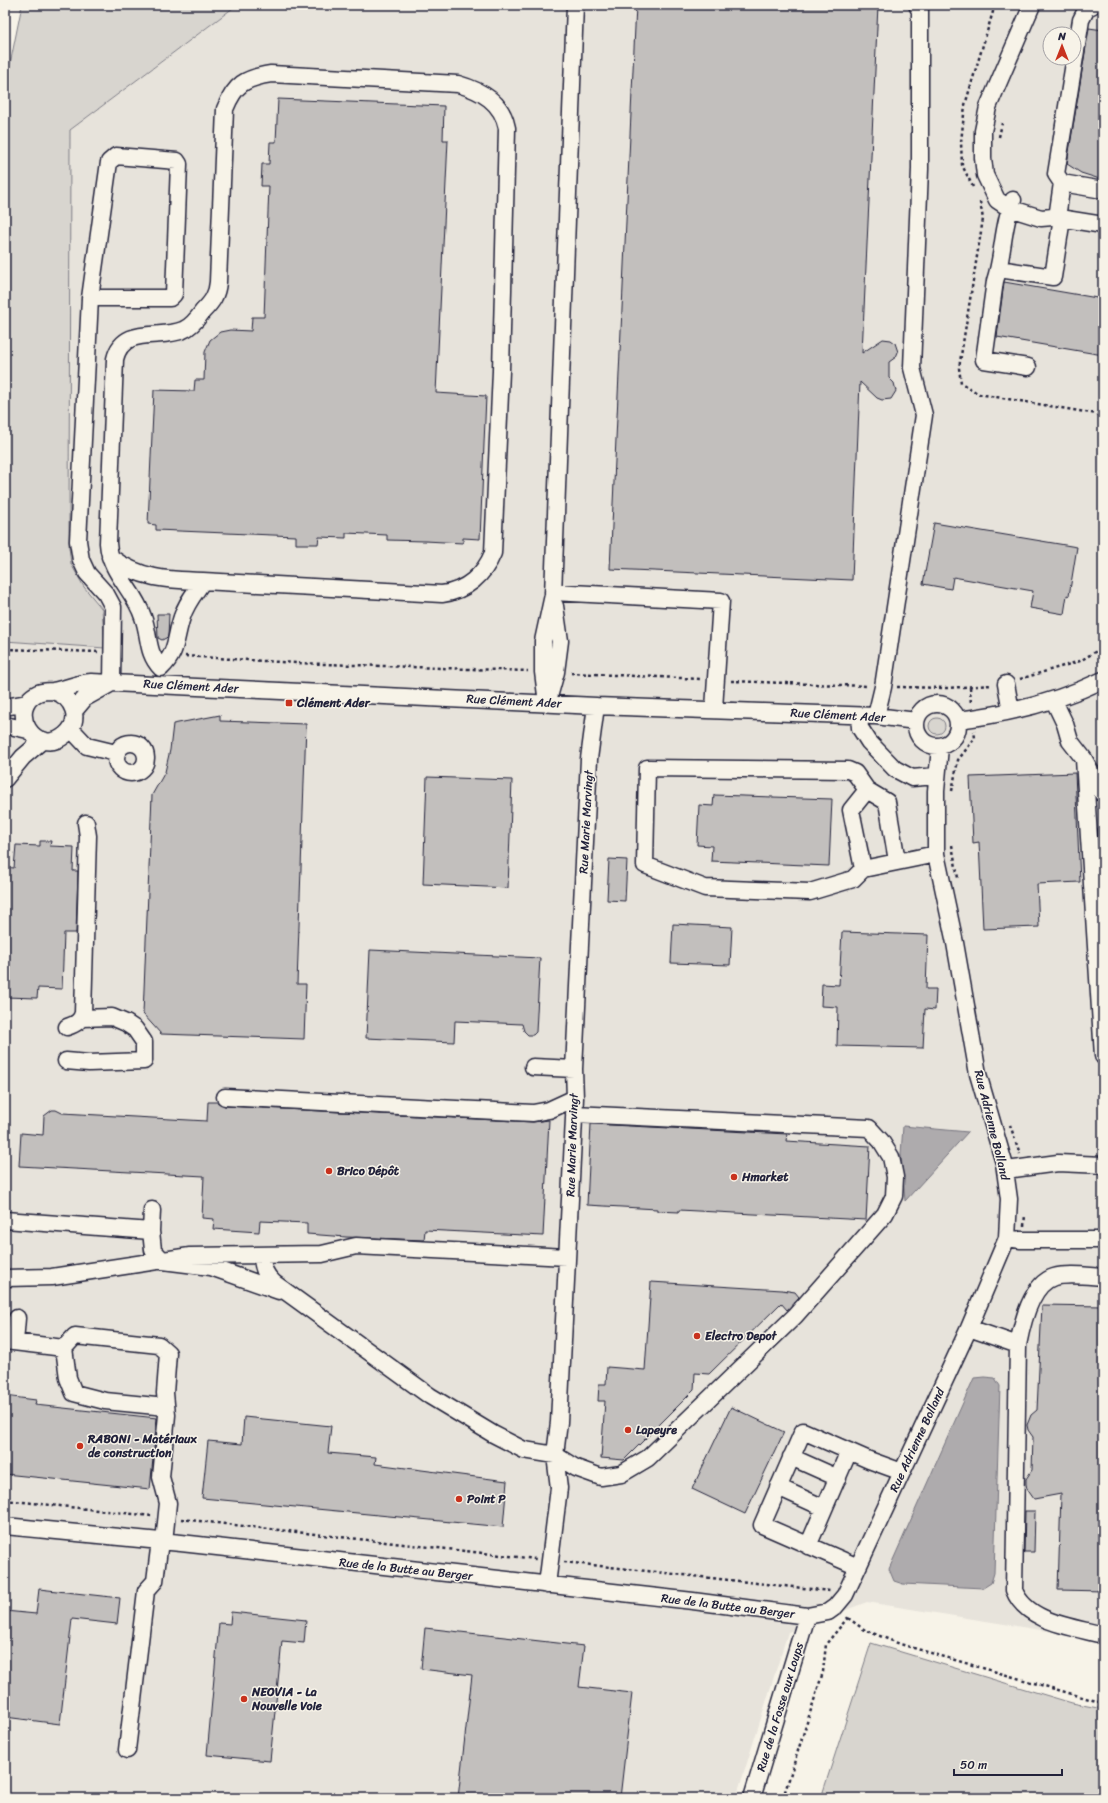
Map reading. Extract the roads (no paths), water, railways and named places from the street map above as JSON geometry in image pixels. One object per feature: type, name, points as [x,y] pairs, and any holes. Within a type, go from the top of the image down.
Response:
[{"type":"street","points":[[547,702],[556,672],[560,641],[553,594],[575,5]]},
{"type":"street","points":[[876,716],[883,687],[924,415],[912,368],[920,169],[920,11],[917,5]]},
{"type":"street","points":[[1033,5],[988,107],[983,131],[983,158],[985,175],[997,200],[1011,204],[1042,218],[1057,218],[1103,225]]},
{"type":"street","points":[[999,269],[1053,277],[1057,218],[1062,183],[1056,174],[1081,20],[1087,8],[1094,5]]},
{"type":"street","points":[[109,556],[127,568],[146,576],[172,580],[442,594],[452,593],[474,580],[486,566],[493,553],[501,371],[507,128],[506,120],[497,105],[482,93],[470,88],[448,83],[271,74],[257,76],[246,80],[237,86],[230,95],[225,109],[223,124],[218,282],[216,297],[195,321],[183,331],[141,336],[125,342],[117,349],[114,372],[108,543],[109,556],[113,566],[139,606],[144,618],[150,652],[161,668],[160,685]]},
{"type":"street","points":[[27,702],[23,716],[28,730],[32,735],[43,740],[51,741],[59,739],[70,729],[73,723],[74,711],[85,698],[112,683],[113,607],[106,594],[87,573],[81,560],[78,541],[90,298],[109,162],[116,156],[176,160],[179,164],[174,294],[170,298],[90,298]]},
{"type":"street","points":[[1062,183],[1103,190]]},
{"type":"street","points":[[1011,204],[1005,222],[984,360],[1028,367]]},
{"type":"street","points":[[161,668],[169,660],[173,653],[182,616],[187,604],[203,581]]},
{"type":"street","points":[[553,594],[721,601],[714,710]]},
{"type":"street","points":[[965,719],[950,708],[937,704],[924,709],[916,721],[916,728],[921,740],[927,744],[940,747],[951,742],[955,737],[959,726],[965,719],[1011,711],[1054,701],[1103,680]]},
{"type":"street","name":"Rue Clément Ader","points":[[5,707],[27,702],[38,693],[53,691],[78,683],[112,683],[547,702],[596,706],[876,716],[916,721]]},
{"type":"street","points":[[1006,684],[1011,711]]},
{"type":"street","points":[[53,691],[66,698],[74,711]]},
{"type":"street","points":[[1054,701],[1065,724],[1070,741],[1084,759],[1103,794]]},
{"type":"street","name":"Rue Marie Marvingt","points":[[547,1584],[559,1488],[555,1455],[559,1422],[575,1098],[574,1069],[589,759],[596,706]]},
{"type":"street","points":[[859,716],[860,728],[869,742],[895,769],[912,778],[936,776]]},
{"type":"street","points":[[5,725],[28,730]]},
{"type":"street","points":[[70,729],[87,746],[116,753]]},
{"type":"street","points":[[9,782],[23,757],[43,740]]},
{"type":"street","name":"Rue Adrienne Bolland","points":[[807,1616],[828,1612],[835,1607],[845,1595],[969,1328],[1014,1239],[1008,1199],[1006,1170],[978,1074],[955,943],[936,854],[936,776],[940,747]]},
{"type":"street","points":[[1084,759],[1103,1056]]},
{"type":"street","points":[[897,861],[887,802],[866,790],[855,773],[848,770],[646,768],[645,865],[705,888],[810,892],[853,879],[863,869],[936,854]]},
{"type":"street","points":[[863,869],[851,810],[866,790]]},
{"type":"street","points":[[82,1018],[88,836],[86,823]]},
{"type":"street","points":[[66,1061],[88,1063],[144,1061],[144,1042],[135,1029],[126,1023],[112,1017],[82,1018],[75,1024],[68,1027]]},
{"type":"street","points":[[534,1067],[574,1069]]},
{"type":"street","points":[[225,1097],[533,1113],[549,1110],[575,1098]]},
{"type":"street","points":[[262,1255],[264,1271],[268,1278],[425,1392],[461,1416],[524,1450],[555,1455],[580,1463],[601,1477],[621,1474],[648,1458],[795,1316],[885,1214],[894,1196],[895,1177],[891,1157],[881,1141],[869,1128],[574,1114]]},
{"type":"street","points":[[1006,1170],[1058,1163],[1103,1165]]},
{"type":"street","points":[[152,1210],[151,1231],[153,1250],[164,1261],[211,1267],[290,1295]]},
{"type":"street","points":[[5,1220],[151,1231]]},
{"type":"street","points":[[1014,1239],[1103,1240]]},
{"type":"street","points":[[5,1278],[52,1277],[190,1256],[322,1254],[356,1246],[567,1257]]},
{"type":"street","points":[[1103,1277],[1054,1277],[1043,1283],[1028,1309],[1022,1325],[1018,1345],[1014,1590],[1017,1598],[1023,1605],[1040,1617],[1103,1635]]},
{"type":"street","points":[[18,1318],[10,1341],[64,1348]]},
{"type":"street","points":[[969,1328],[1018,1345]]},
{"type":"street","points":[[64,1348],[75,1336],[159,1345],[168,1353],[165,1393],[168,1415],[161,1477],[168,1503],[168,1518],[162,1541],[155,1581],[146,1591],[127,1750]]},
{"type":"street","points":[[64,1348],[68,1378],[74,1393],[105,1401],[166,1407]]},
{"type":"street","points":[[858,1567],[762,1525],[802,1431],[902,1472]]},
{"type":"street","points":[[808,1546],[850,1451]]},
{"type":"street","points":[[791,1457],[838,1478]]},
{"type":"street","points":[[778,1487],[824,1508]]},
{"type":"street","name":"Rue de la Butte au Berger","points":[[5,1526],[162,1541],[547,1584],[807,1616]]},
{"type":"street","name":"Rue de la Fosse aux Loups","points":[[752,1798],[807,1616]]},
{"type":"place","name":"Clément Ader","points":[[289,703]]},
{"type":"place","name":"Brico Dépôt","points":[[329,1171]]},
{"type":"place","name":"Hmarket","points":[[734,1177]]},
{"type":"place","name":"Electro Depot","points":[[697,1336]]},
{"type":"place","name":"Lapeyre","points":[[628,1430]]},
{"type":"place","name":"RABONI - Matériaux de construction","points":[[80,1446]]},
{"type":"place","name":"Point P","points":[[459,1499]]},
{"type":"place","name":"NEOVIA - La Nouvelle Voie","points":[[244,1699]]}]
